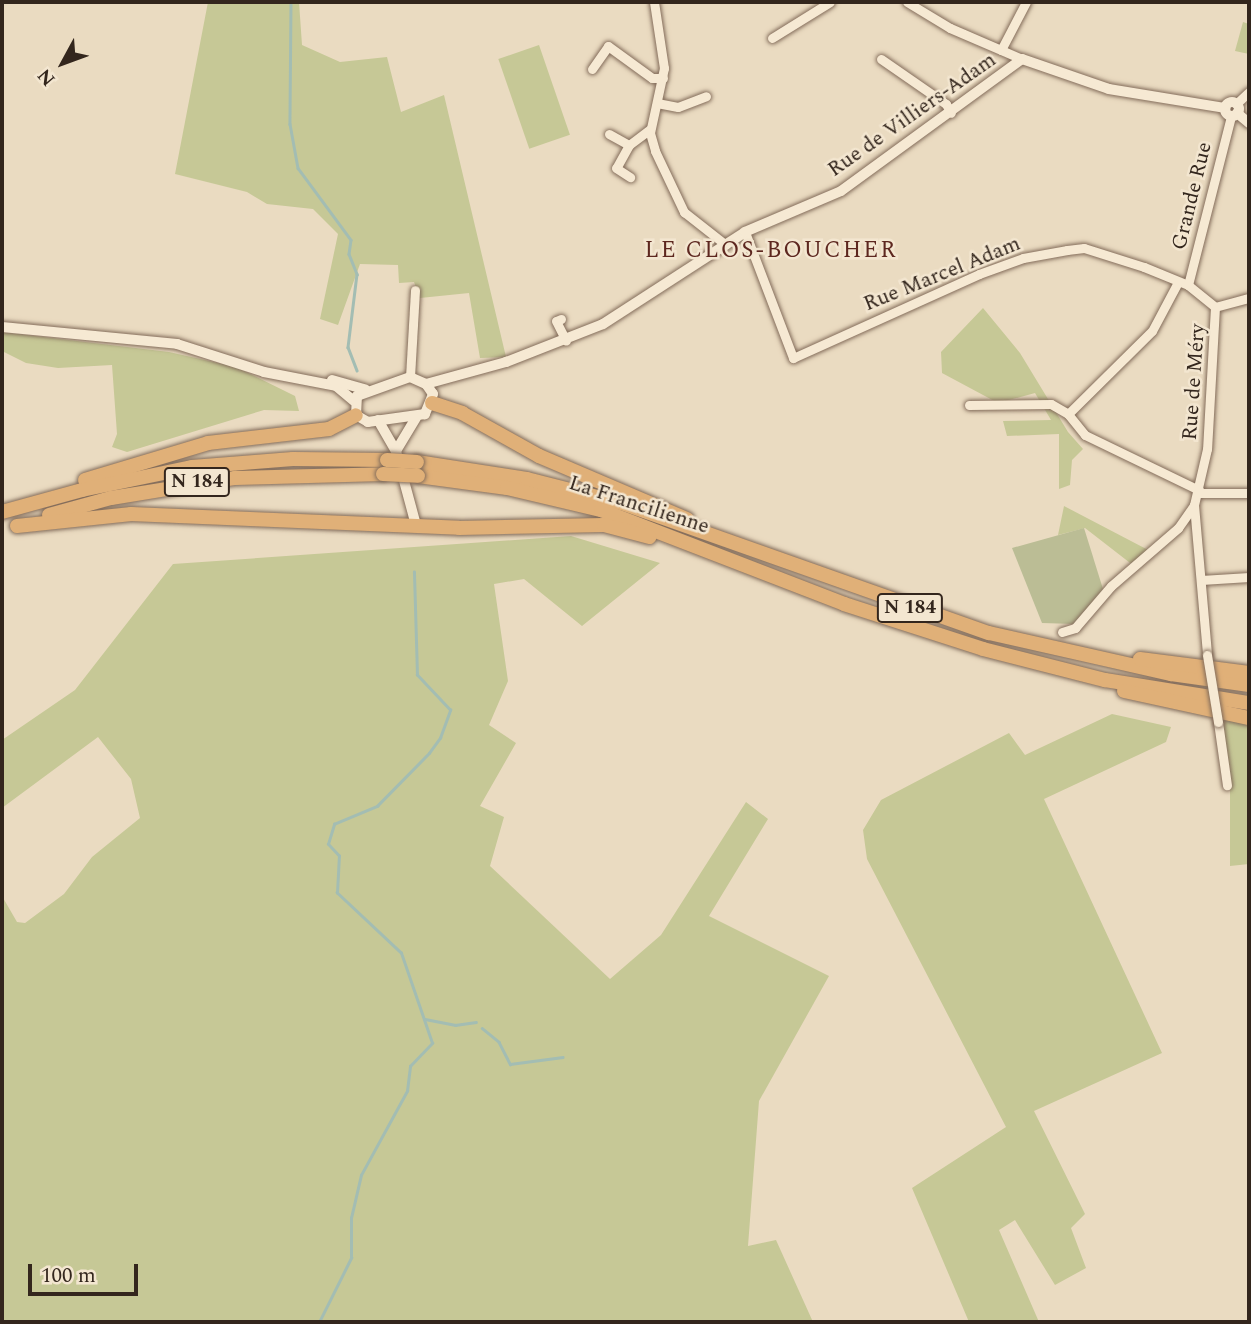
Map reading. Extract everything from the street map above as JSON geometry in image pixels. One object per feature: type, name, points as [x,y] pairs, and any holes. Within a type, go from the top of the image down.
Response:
[{"type":"highway","points":[[432,399],[539,456],[667,508],[718,537]]},
{"type":"highway","points":[[18,507],[25,500],[208,443],[330,429],[355,408]]},
{"type":"highway","name":"La Francilienne","points":[[2,512],[192,467],[293,458],[389,462],[601,510],[919,631],[1105,680],[1249,703]]},
{"type":"highway","name":"La Francilienne","points":[[2,532],[111,498],[173,485],[389,462]]},
{"type":"highway","name":"La Francilienne","points":[[417,469],[540,482],[621,503],[927,614],[1034,644],[1249,685]]},
{"type":"highway","points":[[17,526],[131,514],[416,525],[604,525],[695,552],[722,555]]},
{"type":"highway","points":[[1108,659],[1117,656],[1249,673]]},
{"type":"highway","points":[[1105,680],[1112,687],[1167,703],[1249,718]]},
{"type":"street","points":[[654,2],[663,78],[650,129],[655,151],[684,212],[726,245]]},
{"type":"street","points":[[772,38],[830,2]]},
{"type":"street","points":[[907,2],[950,28],[1023,59],[1109,89],[1232,110],[1249,122]]},
{"type":"street","points":[[1001,50],[1026,2]]},
{"type":"street","points":[[592,69],[608,46],[652,78],[663,78]]},
{"type":"street","points":[[881,59],[946,104],[951,113]]},
{"type":"street","name":"Rue de Villiers-Adam","points":[[426,384],[566,341],[640,303],[746,232],[841,191],[1023,59]]},
{"type":"street","points":[[1232,110],[1249,92]]},
{"type":"street","points":[[657,103],[677,107],[706,96]]},
{"type":"street","name":"Grande Rue","points":[[1068,414],[1152,331],[1183,283],[1232,110]]},
{"type":"street","points":[[630,177],[616,168],[629,145],[650,129]]},
{"type":"street","points":[[609,134],[629,145]]},
{"type":"street","name":"Rue Marcel Adam","points":[[746,232],[793,358],[1023,258],[1084,248],[1183,283]]},
{"type":"street","name":"Rue de Méry","points":[[1183,283],[1215,307],[1207,449],[1194,505]]},
{"type":"street","points":[[410,377],[415,290]]},
{"type":"street","points":[[1215,307],[1249,298]]},
{"type":"street","points":[[561,319],[556,321],[566,341]]},
{"type":"street","points":[[2,327],[177,344],[264,372],[333,380],[366,390],[387,388],[410,377],[426,384],[432,399]]},
{"type":"street","points":[[311,379],[336,386],[368,422],[416,418]]},
{"type":"street","points":[[389,462],[443,380]]},
{"type":"street","points":[[355,408],[366,390]]},
{"type":"street","points":[[969,405],[1051,404],[1068,414],[1085,435],[1198,491],[1249,493]]},
{"type":"street","points":[[378,421],[389,462],[416,525]]},
{"type":"street","points":[[1194,505],[1207,655],[1227,785]]},
{"type":"street","points":[[1062,632],[1075,628],[1111,586],[1178,528],[1194,505]]},
{"type":"street","points":[[1201,580],[1249,577]]},
{"type":"green space","points":[[208,2],[299,2],[302,45],[340,62],[387,57],[401,112],[444,95],[506,357],[480,358],[469,293],[420,298],[414,282],[399,283],[398,265],[360,264],[338,325],[320,319],[338,234],[313,209],[267,204],[247,192],[175,174]]},
{"type":"green space","points":[[1243,22],[1249,24],[1249,54],[1235,51]]},
{"type":"green space","points":[[539,45],[570,135],[529,149],[498,59]]},
{"type":"green space","points":[[983,308],[1020,353],[1068,432],[1083,449],[1072,460],[1070,485],[1059,489],[1059,434],[1007,436],[1003,421],[1051,420],[1035,393],[998,403],[942,373],[941,352]]},
{"type":"green space","points":[[2,332],[169,352],[236,367],[295,396],[299,411],[264,410],[127,452],[112,447],[117,434],[112,365],[58,368],[26,363],[2,351]]},
{"type":"green space","points":[[1064,506],[1152,552],[1134,566],[1085,528],[1058,535]]},
{"type":"green space","points":[[1084,528],[1103,589],[1074,624],[1042,623],[1012,548]]},
{"type":"green space","points":[[571,536],[660,563],[582,626],[524,579],[494,584],[508,681],[489,725],[516,743],[480,806],[504,817],[490,866],[610,979],[661,935],[746,802],[768,819],[709,916],[829,976],[759,1101],[748,1246],[776,1240],[813,1322],[2,1322],[2,896],[17,922],[25,923],[64,894],[92,857],[140,818],[131,779],[98,737],[2,808],[2,740],[75,690],[173,564]]},
{"type":"green space","points":[[1112,714],[1171,727],[1166,742],[1044,799],[1162,1053],[1034,1111],[1085,1214],[1071,1228],[1086,1268],[1055,1285],[1015,1220],[999,1230],[1039,1322],[969,1322],[912,1188],[1006,1127],[867,859],[863,830],[881,800],[1009,733],[1025,755]]},
{"type":"green space","points":[[1219,716],[1249,721],[1249,864],[1230,866],[1230,769]]},
{"type":"waterway","points":[[291,2],[290,124],[298,168],[351,240],[349,254],[357,274],[348,347],[357,370]]},
{"type":"waterway","points":[[319,1322],[351,1258],[351,1218],[361,1175],[407,1091],[410,1066],[432,1043],[401,953],[337,893],[339,856],[328,844],[334,824],[377,806],[429,753],[440,738],[450,710],[417,675],[414,572]]},
{"type":"waterway","points":[[425,1019],[455,1025],[476,1022]]},
{"type":"waterway","points":[[482,1028],[499,1042],[510,1064],[563,1057]]},
{"type":"district","name":"LE CLOS-BOUCHER","points":[[771,251]]}]
